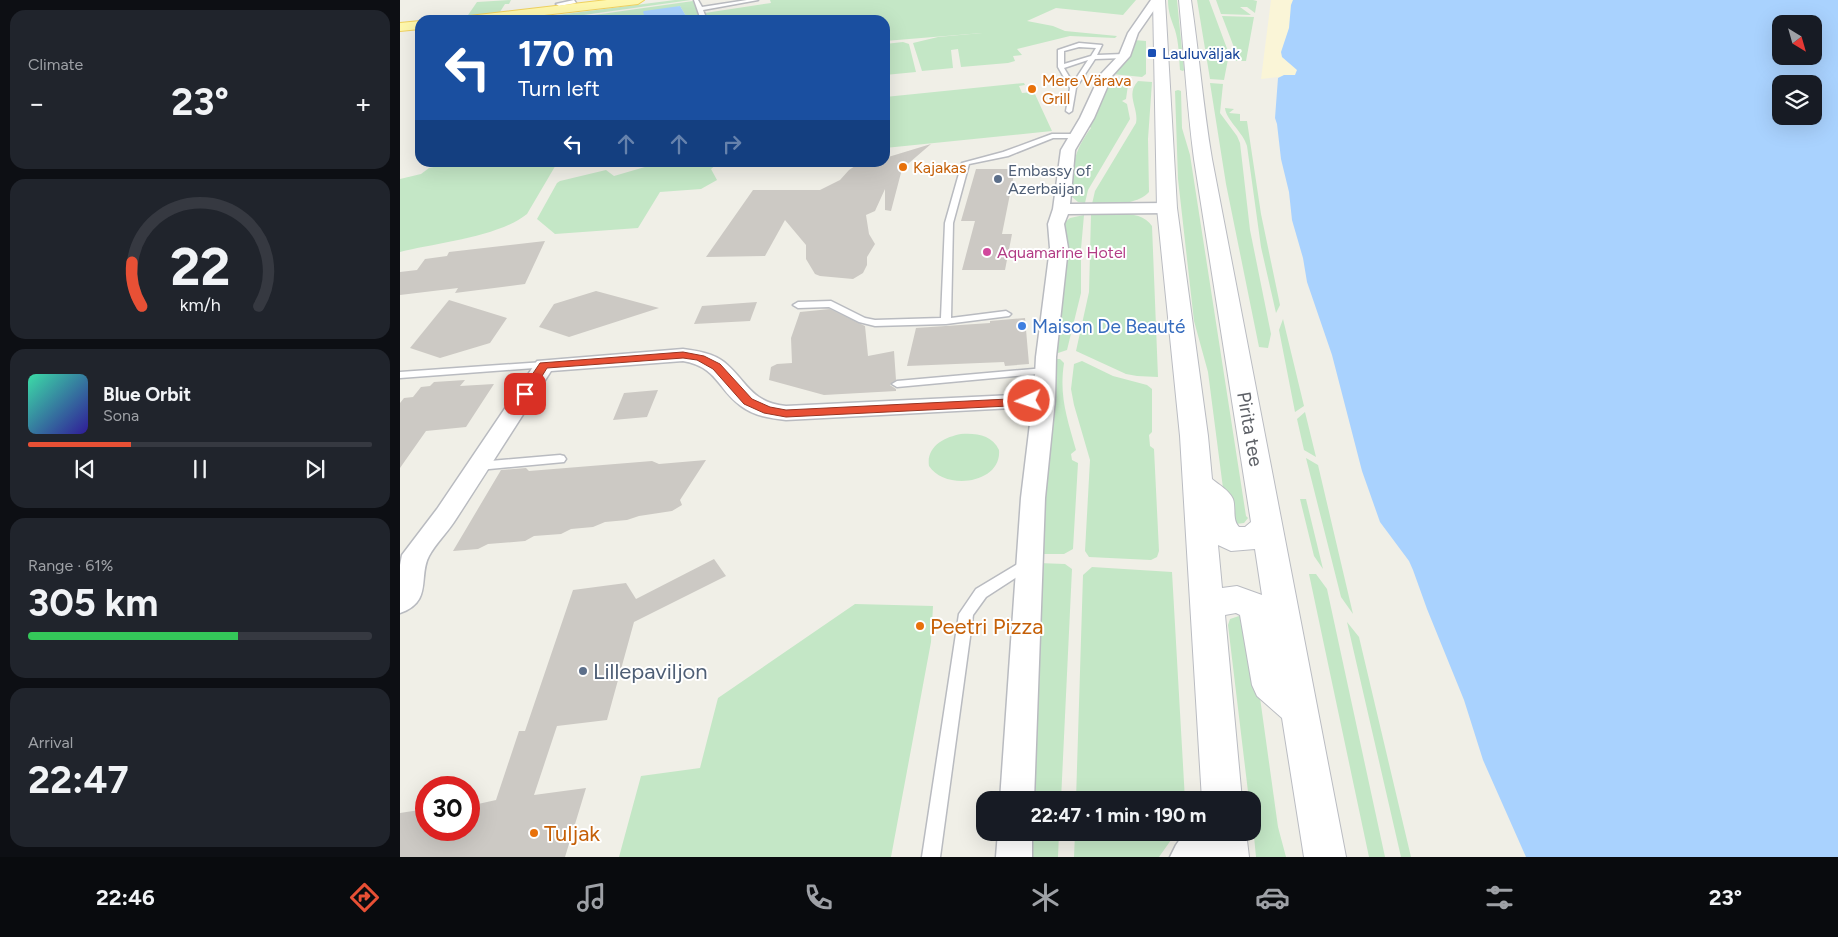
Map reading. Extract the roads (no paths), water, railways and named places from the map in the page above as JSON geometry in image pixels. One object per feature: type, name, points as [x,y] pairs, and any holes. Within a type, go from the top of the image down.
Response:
[{"type":"main road","name":"Pirita tee","points":[[1158,0],[1178,68],[1195,103],[1325,857]]},
{"type":"main road","name":"Pirita tee","points":[[1185,0],[1178,68],[1162,90],[1167,208],[1194,436],[1221,791]]},
{"type":"main road","points":[[503,15],[558,7],[644,1]]},
{"type":"main road","points":[[523,15],[558,7]]},
{"type":"main road","points":[[400,29],[415,28]]},
{"type":"main road","points":[[1162,90],[1172,87],[1184,89],[1185,97],[1195,103]]},
{"type":"main road","points":[[1198,484],[1218,500],[1221,528],[1231,539],[1251,539],[1267,528]]},
{"type":"main road","points":[[1206,608],[1224,599],[1244,599],[1256,608],[1270,685],[1298,709]]},
{"type":"main road","points":[[1226,841],[1228,857]]},
{"type":"street","points":[[1017,791],[1033,498],[1059,248],[1056,224],[1061,209],[1068,150],[1106,75],[1124,56],[1133,33],[1158,0]]},
{"type":"street","points":[[1061,209],[1167,208]]},
{"type":"street","points":[[400,602],[409,591],[415,555],[446,515],[544,365],[683,355],[700,358],[716,366],[748,401],[768,410],[786,413],[1044,400]]},
{"type":"street","points":[[1014,857],[1015,841]]},
{"type":"street","points":[[1188,857],[1200,841]]},
{"type":"lane","points":[[696,0],[703,15]]},
{"type":"lane","points":[[701,9],[756,0]]},
{"type":"lane","points":[[558,7],[574,3]]},
{"type":"lane","points":[[1069,111],[1073,88],[1100,46],[1080,45],[1061,50],[1061,67],[1073,88]]},
{"type":"lane","points":[[1061,67],[1092,58],[1124,56]]},
{"type":"lane","points":[[946,321],[949,223],[966,163],[1005,154],[1052,136],[1076,136]]},
{"type":"lane","points":[[798,305],[831,304],[862,320],[875,323],[946,321],[1006,314]]},
{"type":"lane","points":[[400,375],[544,365]]},
{"type":"lane","points":[[897,384],[1045,371]]},
{"type":"lane","points":[[479,466],[560,459]]},
{"type":"lane","points":[[931,857],[966,614],[981,593],[1030,561]]},
{"type":"water","points":[[1293,0],[1838,0],[1838,857],[1526,857],[1483,760],[1464,700],[1413,570],[1409,561],[1380,522],[1362,471],[1332,355],[1307,282],[1303,258],[1292,220],[1289,192],[1281,159],[1275,118],[1278,78],[1284,75],[1295,75],[1297,70],[1282,57],[1281,52],[1289,28]]},
{"type":"water","points":[[680,6],[685,15],[644,15],[644,11]]},
{"type":"place","name":"Lauluväljak","points":[[1152,53]]},
{"type":"place","name":"Mere Värava Grill","points":[[1032,89]]},
{"type":"place","name":"Kajakas","points":[[903,167]]},
{"type":"place","name":"Embassy of Azerbaijan","points":[[998,179]]},
{"type":"place","name":"Aquamarine Hotel","points":[[987,252]]},
{"type":"place","name":"Maison De Beauté","points":[[1022,326]]},
{"type":"place","name":"Peetri Pizza","points":[[920,626]]},
{"type":"place","name":"Lillepaviljon","points":[[583,671]]},
{"type":"place","name":"Tuljak","points":[[534,833]]}]
